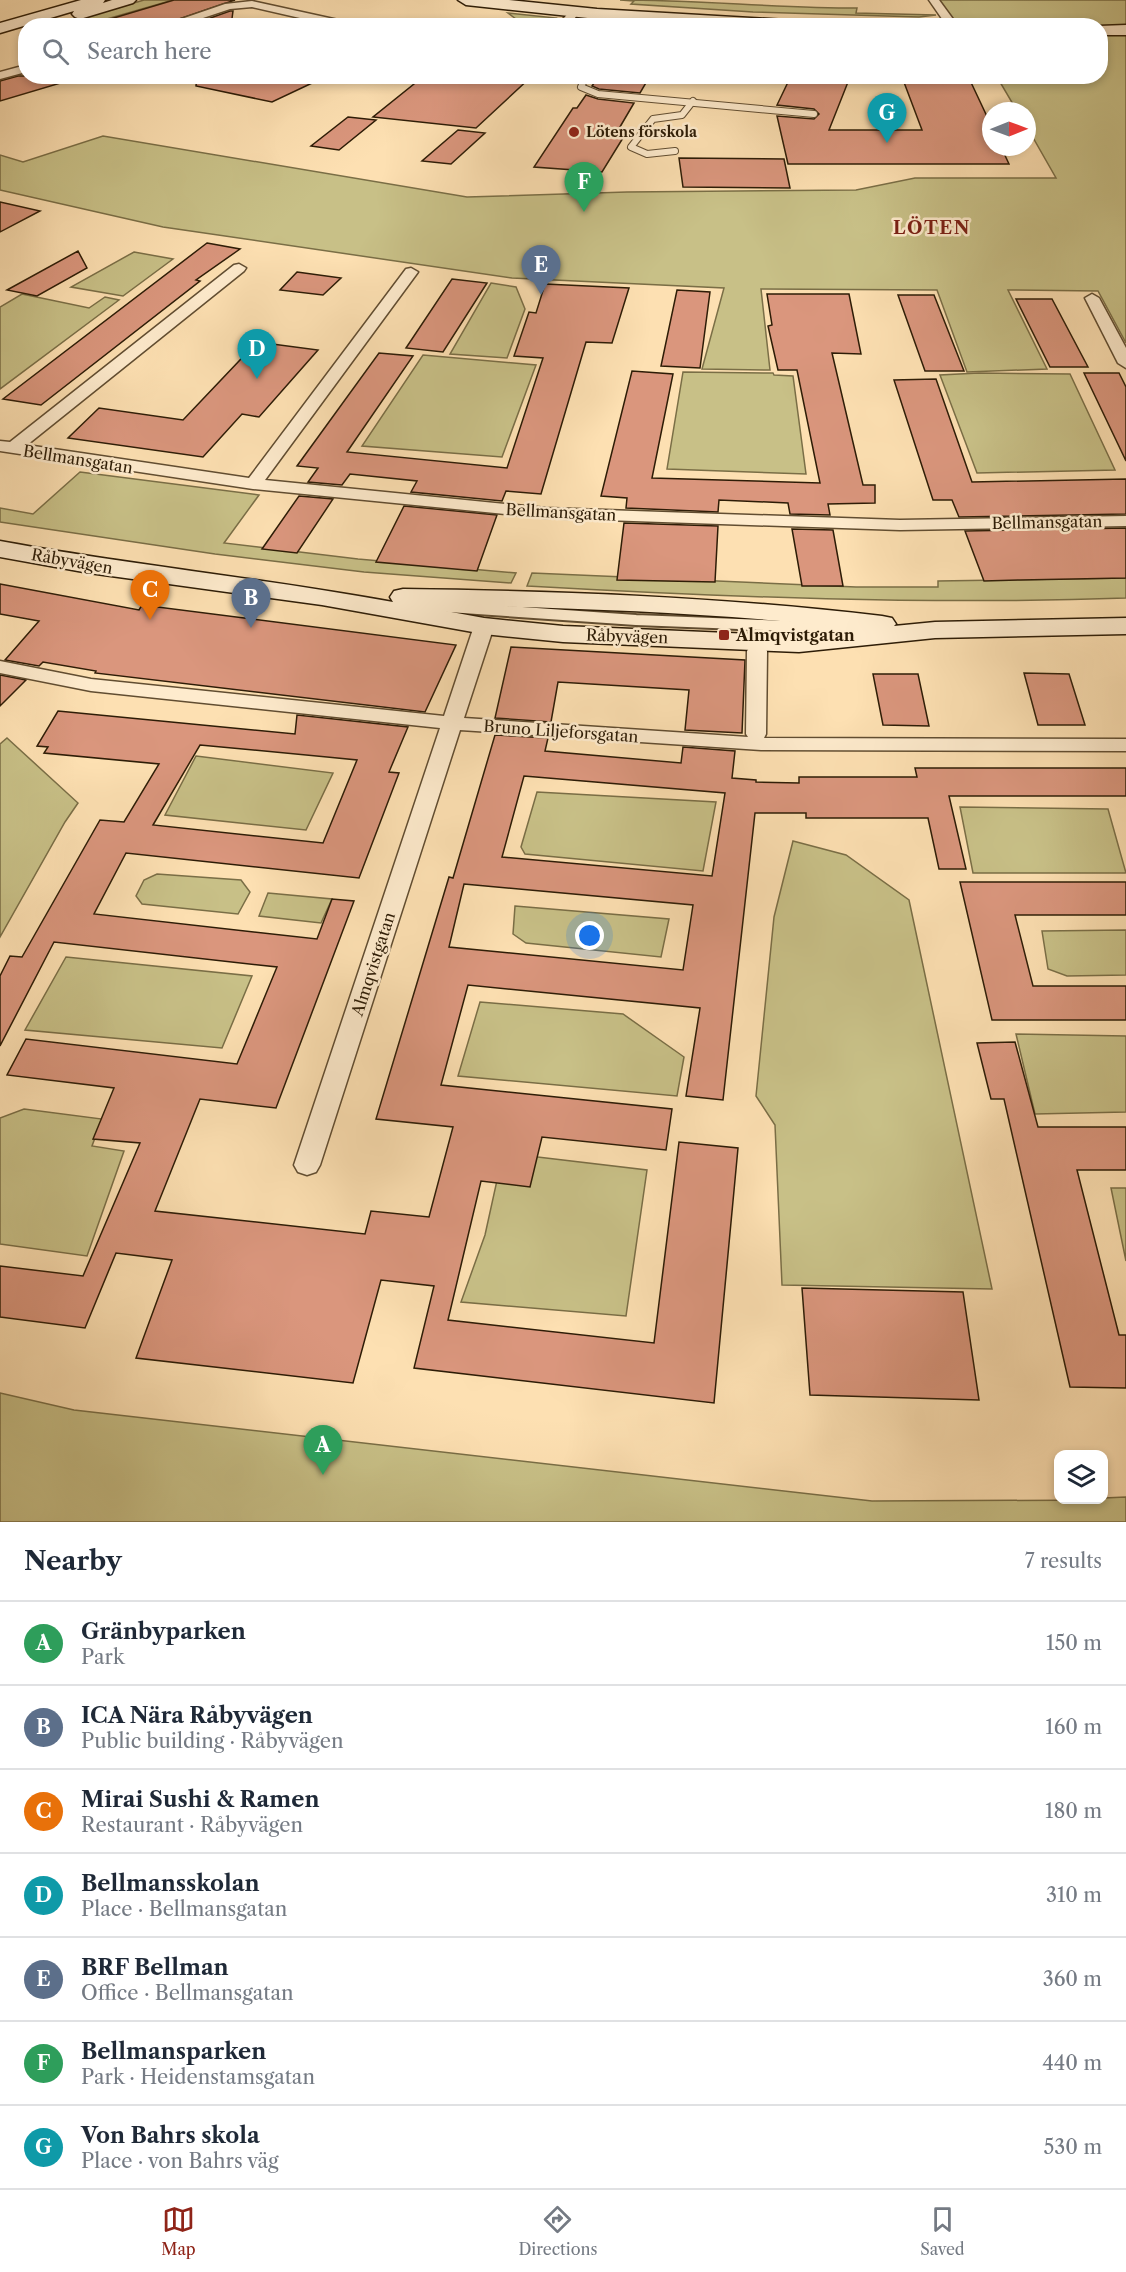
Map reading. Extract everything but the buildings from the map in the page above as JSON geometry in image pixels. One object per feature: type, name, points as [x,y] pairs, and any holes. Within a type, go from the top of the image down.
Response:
[{"type":"main road","points":[[34,18],[96,0]]},
{"type":"main road","points":[[66,18],[128,0]]},
{"type":"main road","points":[[466,0],[566,16],[613,18]]},
{"type":"main road","points":[[492,0],[566,16]]},
{"type":"main road","points":[[0,28],[18,23]]},
{"type":"main road","points":[[1108,30],[1126,30]]},
{"type":"main road","points":[[0,37],[18,31]]},
{"type":"main road","name":"Råbyvägen","points":[[0,549],[89,565],[322,597],[484,626],[563,634],[799,644],[934,630],[1126,626]]},
{"type":"main road","name":"Råbyvägen","points":[[322,597],[579,601],[795,613],[934,630]]},
{"type":"street","points":[[934,0],[946,18]]},
{"type":"street","points":[[192,18],[235,5],[258,5],[316,18]]},
{"type":"street","points":[[0,76],[18,70]]},
{"type":"street","points":[[6,447],[239,268]]},
{"type":"street","points":[[253,484],[411,272]]},
{"type":"street","points":[[1092,298],[1126,363]]},
{"type":"street","name":"Bellmansgatan","points":[[6,447],[253,484],[567,514],[900,525],[1126,521]]},
{"type":"street","name":"Almqvistgatan","points":[[308,1165],[484,626]]},
{"type":"street","points":[[756,734],[758,651]]},
{"type":"street","name":"Bruno Liljeforsgatan","points":[[0,667],[92,685],[451,723],[761,744],[1126,745]]},
{"type":"lane","points":[[582,84],[581,87],[593,93],[814,114]]},
{"type":"lane","points":[[675,151],[654,155],[640,154],[631,147],[653,119],[682,115],[693,101]]},
{"type":"shaded area","points":[[144,0],[173,0],[110,18],[83,18]]},
{"type":"shaded area","points":[[620,0],[857,8],[856,13],[936,15],[919,17],[753,12],[631,4],[634,1]]},
{"type":"shaded area","points":[[934,0],[1126,0],[1126,343],[1098,291],[1008,290],[1047,369],[967,372],[937,290],[761,289],[770,370],[702,369],[724,288],[512,278],[163,227],[0,190],[0,155],[23,162],[103,136],[467,197],[627,192],[856,190],[915,178],[1056,178],[1036,143],[1036,102],[1012,102],[1001,84],[1108,84],[1108,18],[950,18]]},
{"type":"shaded area","points":[[508,13],[556,18],[515,18]]},
{"type":"shaded area","points":[[134,252],[173,259],[123,296],[71,287]]},
{"type":"shaded area","points":[[491,283],[516,287],[525,309],[507,358],[450,354]]},
{"type":"shaded area","points":[[22,294],[89,308],[105,297],[119,300],[0,389],[0,307]]},
{"type":"shaded area","points":[[423,355],[536,365],[502,457],[362,446]]},
{"type":"shaded area","points":[[683,372],[773,373],[774,375],[793,376],[806,474],[667,469]]},
{"type":"shaded area","points":[[1070,374],[1115,470],[977,473],[940,375]]},
{"type":"shaded area","points":[[80,472],[259,495],[224,543],[358,559],[516,573],[511,583],[364,572],[215,554],[0,522],[0,508],[33,514]]},
{"type":"shaded area","points":[[532,573],[856,587],[938,587],[938,581],[1126,578],[1126,598],[976,601],[676,594],[527,586]]},
{"type":"shaded area","points":[[7,738],[78,803],[0,937],[0,744]]},
{"type":"shaded area","points":[[196,756],[333,773],[306,830],[165,815]]},
{"type":"shaded area","points":[[537,792],[716,802],[703,871],[525,854],[521,847]]},
{"type":"shaded area","points":[[960,807],[1108,809],[1126,873],[973,873]]},
{"type":"shaded area","points":[[793,841],[846,855],[909,900],[992,1289],[782,1285],[775,1125],[756,1096],[774,917]]},
{"type":"shaded area","points":[[157,874],[241,880],[250,892],[238,914],[142,904],[136,896],[144,880]]},
{"type":"shaded area","points":[[268,893],[332,899],[321,923],[259,916]]},
{"type":"shaded area","points":[[515,906],[669,919],[661,957],[526,943],[513,934]]},
{"type":"shaded area","points":[[1126,930],[1126,975],[1067,976],[1048,969],[1042,931]]},
{"type":"shaded area","points":[[66,957],[252,976],[222,1048],[25,1030]]},
{"type":"shaded area","points":[[480,1002],[623,1014],[684,1057],[677,1096],[458,1076]]},
{"type":"shaded area","points":[[1016,1034],[1126,1036],[1126,1112],[1035,1114]]},
{"type":"shaded area","points":[[24,1109],[102,1119],[92,1146],[124,1151],[87,1256],[0,1244],[0,1118]]},
{"type":"shaded area","points":[[503,1153],[647,1170],[626,1316],[461,1302],[485,1235]]},
{"type":"shaded area","points":[[1111,1188],[1126,1188],[1126,1261]]},
{"type":"shaded area","points":[[0,1393],[74,1410],[872,1501],[1054,1500],[1054,1504],[1108,1504],[1108,1498],[1126,1497],[1126,1522],[0,1522]]},
{"type":"place","name":"Lötens förskola","points":[[574,132]]},
{"type":"place","name":"Von Bahrs skola","points":[[887,143]]},
{"type":"place","name":"Bellmansparken","points":[[584,212]]},
{"type":"place","name":"BRF Bellman","points":[[541,295]]},
{"type":"place","name":"Bellmansskolan","points":[[257,379]]},
{"type":"place","name":"Mirai Sushi & Ramen","points":[[150,620]]},
{"type":"place","name":"ICA Nära Råbyvägen","points":[[251,628]]},
{"type":"place","name":"Almqvistgatan","points":[[724,635]]},
{"type":"place","name":"Gränbyparken","points":[[323,1475]]},
{"type":"district","name":"LÖTEN","points":[[932,228]]}]
